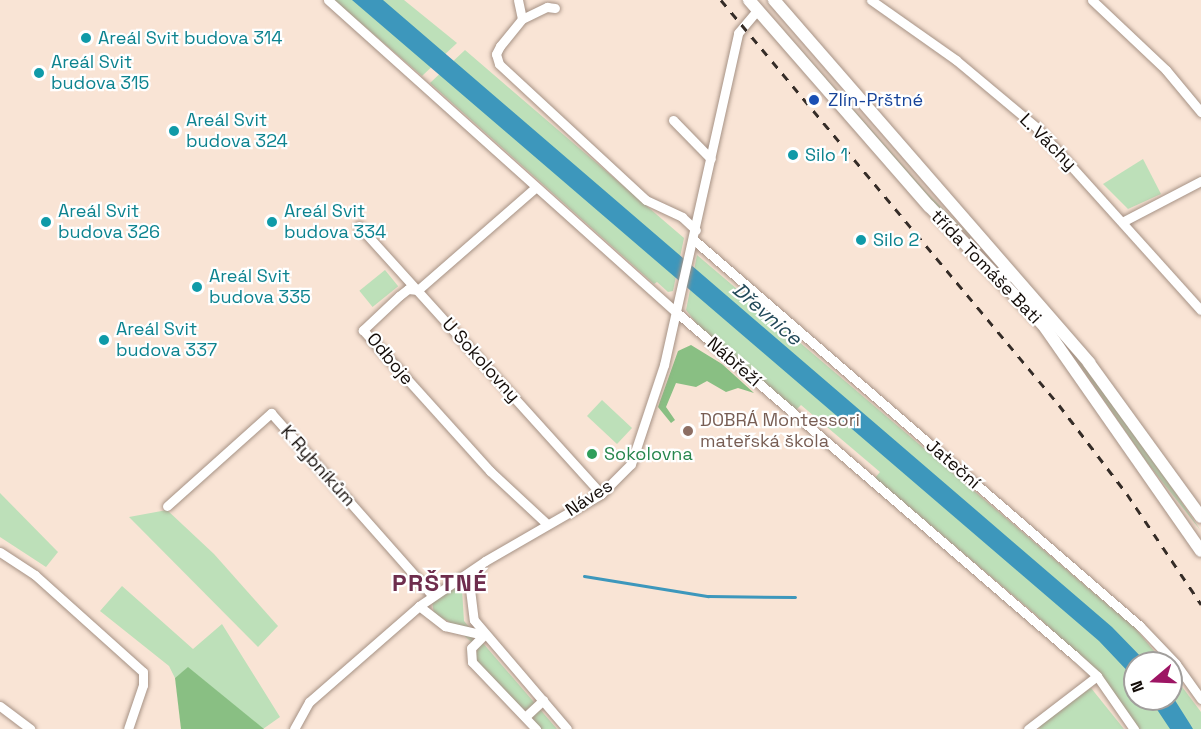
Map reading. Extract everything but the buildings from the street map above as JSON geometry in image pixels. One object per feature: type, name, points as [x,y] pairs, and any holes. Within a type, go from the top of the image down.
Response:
[{"type":"main road","points":[[753,5],[768,0]]},
{"type":"main road","name":"třída Tomáše Bati","points":[[774,0],[1077,348],[1112,391],[1201,518]]},
{"type":"main road","name":"třída Tomáše Bati","points":[[753,5],[929,207],[1044,327],[1201,551]]},
{"type":"street","name":"Nábřeží","points":[[328,0],[675,311],[1097,676],[1134,729]]},
{"type":"street","points":[[518,0],[522,19],[547,7],[555,8]]},
{"type":"street","name":"L. Váchy","points":[[871,0],[956,60],[1036,127],[1124,221],[1201,310]]},
{"type":"street","points":[[1092,0],[1166,70],[1201,112]]},
{"type":"street","name":"Náves","points":[[294,729],[309,702],[419,606],[485,561],[602,494],[623,474],[636,454],[664,365],[675,311],[694,240],[738,33],[753,5]]},
{"type":"street","name":"Jateční","points":[[522,19],[500,46],[496,54],[499,64],[646,200],[682,217],[694,240],[1140,626],[1176,664],[1201,699]]},
{"type":"street","points":[[673,120],[711,159]]},
{"type":"street","points":[[1124,221],[1201,181]]},
{"type":"street","name":"Odboje","points":[[536,187],[418,290],[408,289],[363,330],[490,471],[547,524]]},
{"type":"street","name":"U Sokolovny","points":[[359,226],[602,494]]},
{"type":"street","name":"K Rybníkům","points":[[167,506],[271,413],[433,596]]},
{"type":"street","points":[[0,552],[35,575],[143,672],[141,694],[128,729]]},
{"type":"street","points":[[485,561],[474,575],[470,606],[484,635],[567,729]]},
{"type":"street","points":[[419,606],[444,626],[484,635]]},
{"type":"street","points":[[484,635],[471,648],[472,662],[536,729]]},
{"type":"street","points":[[1028,729],[1097,676]]},
{"type":"street","points":[[525,717],[543,700]]},
{"type":"street","points":[[0,705],[30,729]]},
{"type":"green space","points":[[334,0],[404,0],[457,43],[422,76]]},
{"type":"green space","points":[[773,18],[927,193],[977,243],[928,198]]},
{"type":"green space","points":[[465,50],[684,238],[673,291],[668,292],[657,282],[654,284],[430,83]]},
{"type":"green space","points":[[1143,159],[1161,194],[1128,209],[1103,184]]},
{"type":"green space","points":[[697,255],[1135,628],[1154,651],[1123,651],[1123,707],[1095,670],[1034,613],[875,478],[880,472],[801,405],[796,410],[701,329],[686,310]]},
{"type":"green space","points":[[385,270],[398,286],[373,307],[359,291]]},
{"type":"green space","points":[[1063,340],[1140,440],[1201,531],[1146,461]]},
{"type":"green space","points":[[691,345],[722,364],[754,393],[738,388],[726,392],[707,381],[696,387],[676,383],[666,407],[675,420],[671,423],[658,407],[678,351]]},
{"type":"green space","points":[[602,400],[632,428],[617,444],[587,416]]},
{"type":"green space","points":[[0,493],[58,552],[46,567],[0,537]]},
{"type":"green space","points":[[167,510],[214,554],[278,626],[258,647],[129,517]]},
{"type":"green space","points":[[122,586],[193,649],[222,624],[280,717],[263,729],[188,668],[175,678],[169,666],[100,611]]},
{"type":"green space","points":[[452,589],[462,589],[464,621],[557,729],[536,729],[473,663],[478,648],[448,621],[434,614],[432,601]]},
{"type":"green space","points":[[188,667],[264,729],[181,729],[175,678]]},
{"type":"green space","points":[[1091,688],[1124,729],[1040,729],[1037,725]]},
{"type":"green space","points":[[1183,688],[1201,712],[1201,729],[1140,729],[1126,711],[1183,711]]},
{"type":"water","points":[[352,0],[383,0],[1112,627],[1135,651],[1123,651],[1123,666],[1099,641]]},
{"type":"water","points":[[1158,711],[1182,711],[1193,729],[1170,729]]},
{"type":"waterway","points":[[584,576],[708,596],[795,597]]},
{"type":"railway","points":[[721,0],[1059,405],[1127,494],[1201,604]]},
{"type":"place","name":"Areál Svit budova 314","points":[[86,38]]},
{"type":"place","name":"Areál Svit budova 315","points":[[39,73]]},
{"type":"place","name":"Zlín-Prštné","points":[[814,100]]},
{"type":"place","name":"Areál Svit budova 324","points":[[174,131]]},
{"type":"place","name":"Silo 1","points":[[793,155]]},
{"type":"place","name":"Areál Svit budova 326","points":[[46,222]]},
{"type":"place","name":"Areál Svit budova 334","points":[[272,222]]},
{"type":"place","name":"Silo 2","points":[[861,240]]},
{"type":"place","name":"Areál Svit budova 335","points":[[197,287]]},
{"type":"place","name":"Areál Svit budova 337","points":[[104,340]]},
{"type":"place","name":"DOBRÁ Montessori mateřská škola","points":[[688,431]]},
{"type":"place","name":"Sokolovna","points":[[592,454]]},
{"type":"district","name":"PRŠTNÉ","points":[[440,583]]},
{"type":"water label","name":"Dřevnice","points":[[767,314]]}]
